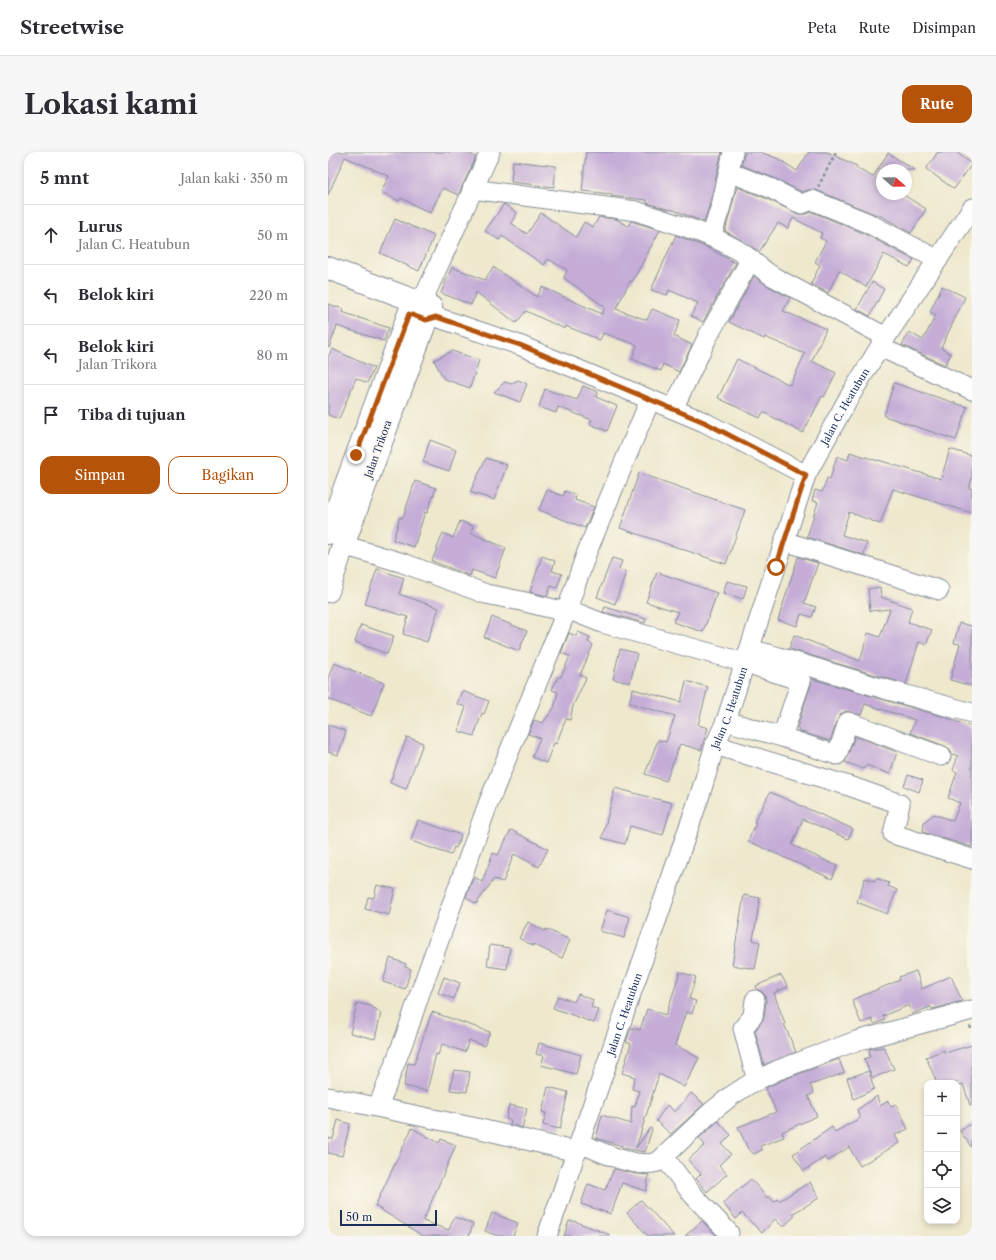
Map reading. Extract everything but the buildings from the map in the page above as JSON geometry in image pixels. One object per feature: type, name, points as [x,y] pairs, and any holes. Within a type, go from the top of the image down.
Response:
[{"type":"main road","points":[[328,268],[423,309]]},
{"type":"main road","points":[[328,284],[423,309]]},
{"type":"main road","name":"Jalan Trikora","points":[[328,592],[336,539],[423,309]]},
{"type":"street","points":[[490,152],[472,189],[423,309],[520,345],[704,422],[806,475]]},
{"type":"street","points":[[711,237],[721,206],[734,152]]},
{"type":"street","points":[[729,172],[770,188],[802,204],[812,200],[866,222],[938,260]]},
{"type":"street","points":[[472,189],[636,211],[711,237],[735,248],[751,259],[762,270],[883,342],[972,390]]},
{"type":"street","name":"Jalan C. Heatubun","points":[[547,1236],[700,795],[715,745],[726,721],[806,475],[848,399],[883,342],[972,208]]},
{"type":"street","points":[[673,409],[708,336],[751,259]]},
{"type":"street","points":[[378,1107],[407,1032],[422,986],[488,804],[566,610],[587,552],[650,400]]},
{"type":"street","points":[[336,539],[486,594],[566,610],[602,623],[748,656],[801,681],[782,737]]},
{"type":"street","points":[[784,541],[939,590]]},
{"type":"street","points":[[748,656],[779,656],[881,688],[972,713]]},
{"type":"street","points":[[726,721],[837,755],[848,722],[942,756]]},
{"type":"street","points":[[715,745],[852,787],[900,804],[893,834],[972,859]]},
{"type":"street","points":[[755,1000],[753,1016],[744,1028],[757,1081]]},
{"type":"street","points":[[328,1097],[578,1147],[650,1165],[658,1162],[664,1157],[710,1113],[731,1096],[757,1081],[791,1065],[856,1041],[972,1010]]},
{"type":"street","points":[[664,1157],[693,1196],[729,1233]]},
{"type":"path","points":[[812,200],[836,152]]},
{"type":"route","points":[[356,455],[409,314],[426,320],[436,317],[520,345],[704,422],[806,475],[776,567]]}]
